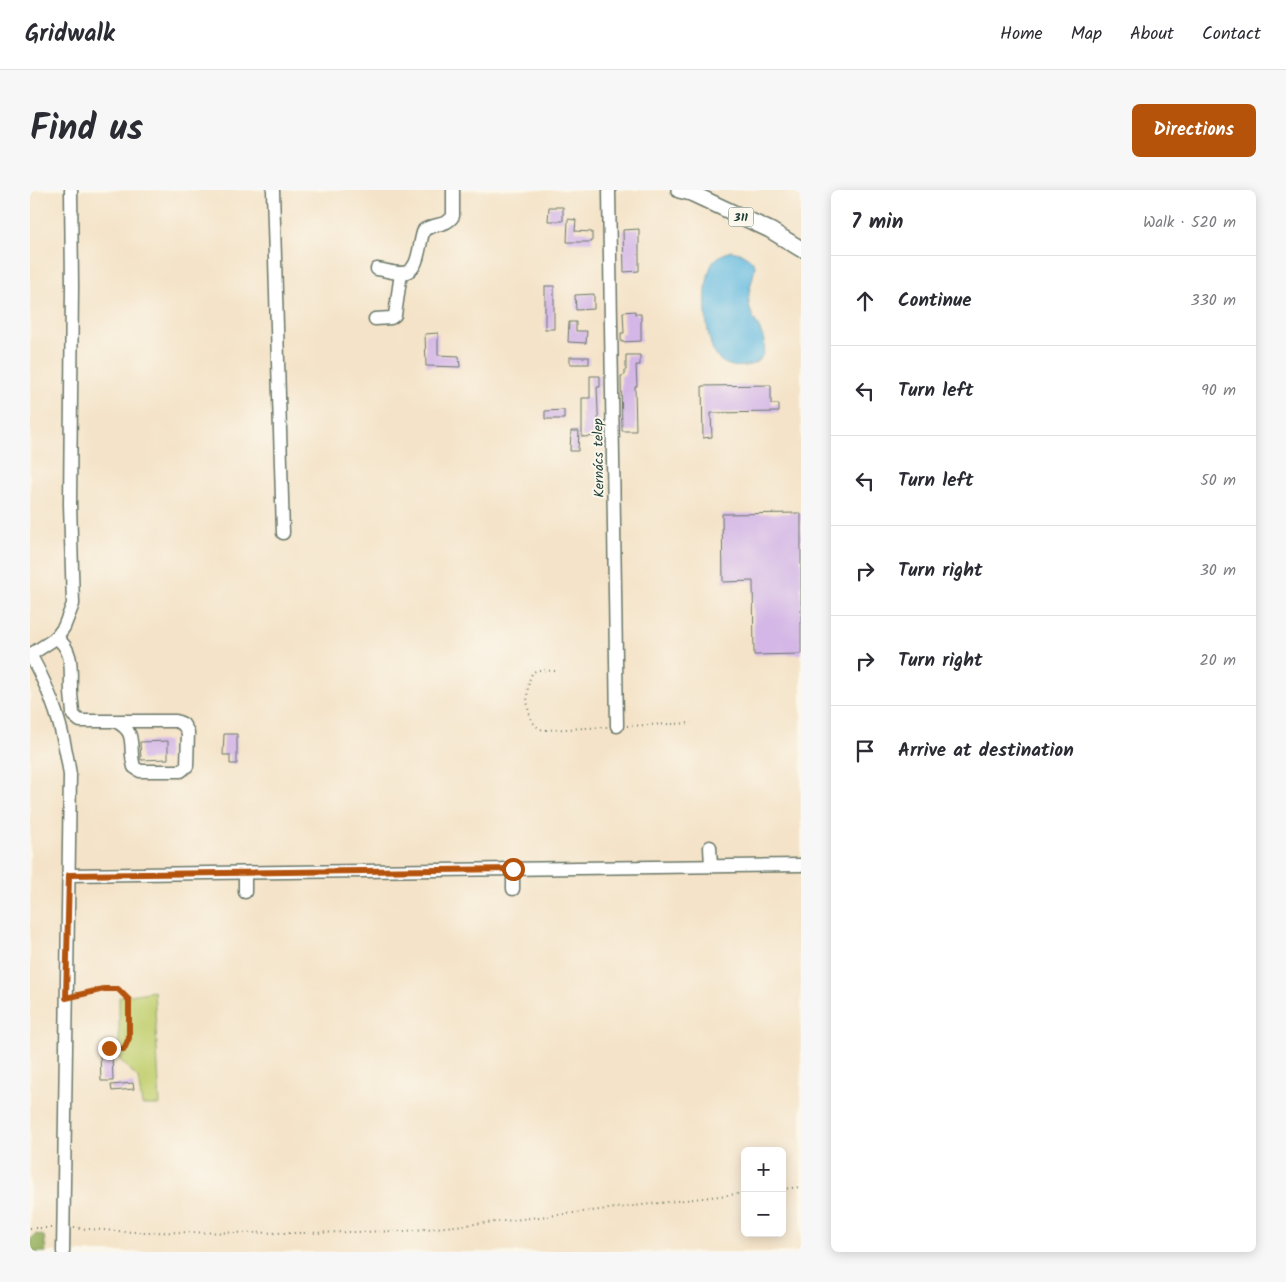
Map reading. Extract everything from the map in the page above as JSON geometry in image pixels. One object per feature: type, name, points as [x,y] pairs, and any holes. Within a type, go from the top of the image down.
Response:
[{"type":"main road","name":"311","points":[[679,190],[691,193],[770,230],[801,249]]},
{"type":"street","points":[[63,1252],[70,775],[66,744],[55,706],[30,654],[56,637],[64,627],[72,604],[70,504],[71,190]]},
{"type":"street","points":[[273,190],[283,533]]},
{"type":"street","points":[[377,269],[402,273],[413,268],[424,230],[433,225],[446,223],[453,216],[453,190]]},
{"type":"street","name":"Kernács telep","points":[[609,190],[617,726]]},
{"type":"street","points":[[376,320],[391,318],[395,315],[402,273]]},
{"type":"street","points":[[56,637],[66,646],[70,653],[71,692],[74,715],[80,721],[176,721],[183,724],[188,732],[187,766],[181,771],[140,771],[134,767],[131,758],[130,732],[125,726],[117,722]]},
{"type":"street","points":[[710,847],[711,866]]},
{"type":"street","points":[[69,875],[801,865]]},
{"type":"street","points":[[513,869],[513,889]]},
{"type":"street","points":[[245,873],[245,892]]},
{"type":"path","points":[[555,671],[539,670],[533,672],[528,684],[529,715],[532,723],[539,729],[692,723]]},
{"type":"path","points":[[66,998],[104,989],[118,989],[129,1000],[129,1038],[124,1049],[109,1048]]},
{"type":"path","points":[[786,1189],[801,1187]]},
{"type":"path","points":[[30,1228],[132,1232],[300,1233],[406,1231],[741,1194]]},
{"type":"green space","points":[[154,991],[160,1105],[142,1105],[138,1078],[119,1059],[119,997]]},
{"type":"green space","points":[[36,1234],[44,1236],[46,1252],[30,1252],[30,1240]]},
{"type":"water","points":[[731,251],[745,256],[755,266],[749,303],[764,341],[763,354],[760,359],[753,364],[741,367],[726,364],[717,357],[709,337],[707,324],[706,294],[710,269],[714,261]]},
{"type":"building","points":[[549,207],[563,207],[563,221],[548,221]]},
{"type":"building","points":[[568,219],[576,220],[575,231],[592,232],[592,242],[567,242]]},
{"type":"building","points":[[639,229],[639,271],[624,272],[623,230]]},
{"type":"building","points":[[545,286],[554,286],[554,329],[545,329]]},
{"type":"building","points":[[594,294],[594,309],[576,310],[575,295]]},
{"type":"building","points":[[635,311],[635,314],[641,314],[641,341],[621,342],[621,333],[624,333],[623,312]]},
{"type":"building","points":[[569,322],[576,322],[576,331],[587,331],[586,343],[568,342]]},
{"type":"building","points":[[438,333],[438,355],[459,356],[460,367],[426,366],[425,334]]},
{"type":"building","points":[[626,355],[640,355],[640,365],[636,365],[636,431],[622,431],[621,376],[625,375]]},
{"type":"building","points":[[570,357],[589,357],[589,364],[570,364]]},
{"type":"building","points":[[590,376],[600,376],[600,387],[597,387],[599,436],[582,437],[582,398],[590,398]]},
{"type":"building","points":[[771,385],[771,404],[779,404],[779,412],[711,413],[712,437],[703,438],[702,386]]},
{"type":"building","points":[[564,410],[564,419],[545,419],[545,411]]},
{"type":"building","points":[[571,431],[579,431],[578,451],[570,451]]},
{"type":"building","points":[[801,513],[801,654],[754,655],[753,581],[723,582],[722,514]]},
{"type":"building","points":[[224,734],[237,734],[237,764],[230,764],[230,755],[223,755]]},
{"type":"building","points":[[168,741],[168,759],[141,760],[140,742]]},
{"type":"building","points":[[100,1054],[112,1054],[113,1081],[101,1081]]},
{"type":"building","points":[[133,1083],[134,1089],[112,1091],[111,1085]]},
{"type":"route","points":[[109,1048],[124,1049],[129,1038],[129,1000],[118,989],[104,989],[66,998],[69,875],[513,869]]}]
